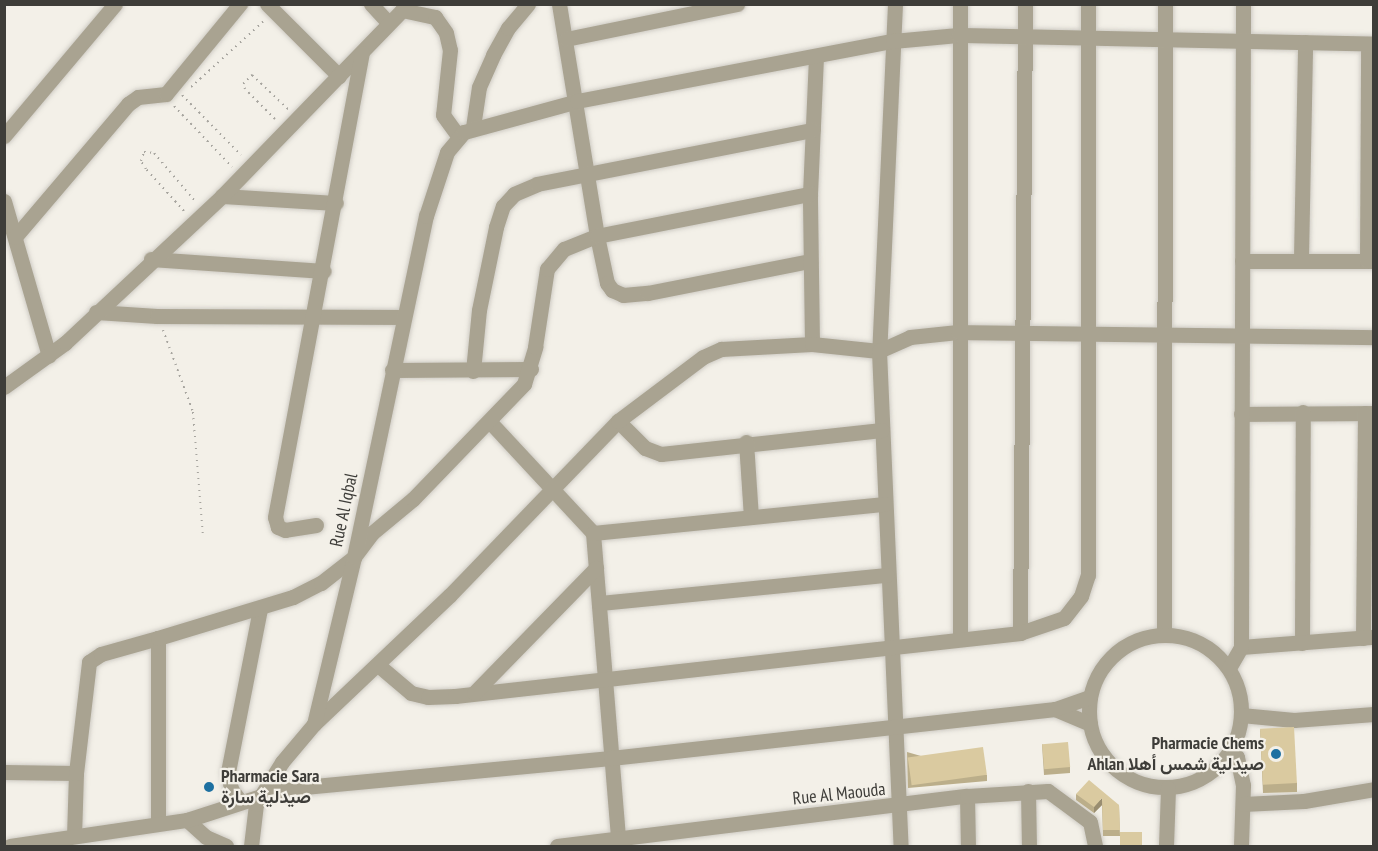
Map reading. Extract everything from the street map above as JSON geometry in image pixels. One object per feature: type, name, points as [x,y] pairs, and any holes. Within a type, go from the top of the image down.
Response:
[{"type":"street","points":[[4,136],[115,4]]},
{"type":"street","points":[[15,237],[128,104],[138,97],[166,94],[240,4]]},
{"type":"street","points":[[371,4],[389,23]]},
{"type":"street","points":[[473,127],[479,87],[493,55],[508,28],[528,4]]},
{"type":"street","points":[[559,4],[586,174],[607,283],[623,295],[810,261]]},
{"type":"street","points":[[566,39],[738,4]]},
{"type":"street","points":[[895,4],[879,351],[893,726],[902,846]]},
{"type":"street","points":[[960,4],[958,35],[960,638]]},
{"type":"street","points":[[1020,633],[1025,4]]},
{"type":"street","points":[[378,665],[404,689],[420,696],[474,693],[1020,633],[1047,627],[1064,618],[1087,584],[1091,334],[1088,4]]},
{"type":"street","points":[[1164,634],[1166,335],[1163,39],[1165,4]]},
{"type":"street","points":[[1229,668],[1241,647],[1243,4]]},
{"type":"street","points":[[4,387],[49,356],[151,259],[222,196],[404,7],[435,17],[446,33],[450,50],[443,115],[459,137],[473,127],[576,101],[816,58],[893,41],[958,35],[1371,44],[1370,261],[1301,258],[1242,261]]},
{"type":"street","points":[[270,8],[339,76]]},
{"type":"street","points":[[1301,258],[1305,42]]},
{"type":"street","points":[[316,525],[285,530],[278,527],[275,517],[316,316],[362,53]]},
{"type":"street","points":[[812,344],[810,194],[816,58]]},
{"type":"street","points":[[473,370],[479,310],[503,206],[523,188],[813,129]]},
{"type":"street","name":"Rue Al Iqbal","points":[[251,846],[253,815],[260,797],[314,724],[354,557],[403,317],[442,164],[459,137]]},
{"type":"street","points":[[74,835],[76,773],[89,662],[101,654],[260,609],[321,583],[354,557],[372,533],[490,422],[524,384],[531,369],[547,269],[564,249],[597,236],[810,194]]},
{"type":"street","points":[[222,196],[336,203]]},
{"type":"street","points":[[4,201],[49,356]]},
{"type":"street","points":[[151,259],[324,271]]},
{"type":"street","points":[[96,312],[157,316],[403,317]]},
{"type":"street","points":[[314,724],[378,665],[618,421],[703,357],[721,349],[812,344],[879,351],[910,337],[958,332],[1166,335],[1242,333],[1374,337]]},
{"type":"street","points":[[392,370],[531,369]]},
{"type":"street","points":[[1302,643],[1303,412]]},
{"type":"street","points":[[1241,414],[1369,413],[1368,637],[1241,647]]},
{"type":"street","points":[[618,421],[645,448],[661,454],[746,442],[882,430]]},
{"type":"street","points":[[490,422],[594,533],[619,843]]},
{"type":"street","points":[[746,442],[751,517]]},
{"type":"street","points":[[594,533],[885,504]]},
{"type":"street","points":[[474,693],[596,568]]},
{"type":"street","points":[[600,603],[887,575]]},
{"type":"street","points":[[240,801],[231,789],[228,771],[260,609]]},
{"type":"street","points":[[1241,846],[1243,804],[1240,768],[1234,742],[1241,715],[1239,690],[1229,668],[1201,643],[1164,634],[1143,638],[1124,646],[1108,660],[1090,697],[1089,724],[1101,753],[1117,770],[1137,782],[1167,788],[1204,777],[1234,742],[1273,720]]},
{"type":"street","points":[[158,638],[158,823]]},
{"type":"street","points":[[10,846],[188,820],[240,801],[291,788],[611,758],[1055,709],[1090,697]]},
{"type":"street","points":[[1055,709],[1089,724]]},
{"type":"street","points":[[1241,715],[1273,720],[1374,714]]},
{"type":"street","points":[[4,772],[76,773]]},
{"type":"street","points":[[1166,846],[1167,788]]},
{"type":"street","points":[[1243,804],[1304,801],[1374,789]]},
{"type":"street","name":"Rue Al Maouda","points":[[557,846],[619,843],[967,796],[1048,790],[1083,815],[1093,827],[1095,846]]},
{"type":"street","points":[[1028,791],[1029,846]]},
{"type":"street","points":[[967,796],[968,846]]},
{"type":"street","points":[[188,820],[203,842],[226,846]]},
{"type":"path","points":[[247,171],[173,106],[270,8]]},
{"type":"path","points":[[285,130],[245,89],[247,78],[252,75],[257,78],[297,117]]},
{"type":"path","points":[[182,96],[247,171]]},
{"type":"path","points":[[144,152],[154,153],[199,217],[146,170],[141,161],[144,152]]},
{"type":"path","points":[[157,316],[193,412],[203,537]]},
{"type":"building","points":[[1294,727],[1297,783],[1263,785],[1260,729]]},
{"type":"building","points":[[1068,742],[1070,767],[1044,769],[1042,744]]},
{"type":"building","points":[[983,747],[987,775],[912,785],[908,758]]},
{"type":"building","points":[[1089,780],[1119,805],[1120,830],[1103,830],[1102,798],[1094,807],[1076,794]]},
{"type":"building","points":[[1120,832],[1142,832],[1142,846],[1120,846]]},
{"type":"place","name":"Pharmacie Chems Ahlan صيدلية شمس أهلا","points":[[1276,754]]},
{"type":"place","name":"Pharmacie Sara صيدلية سارة","points":[[209,787]]}]
